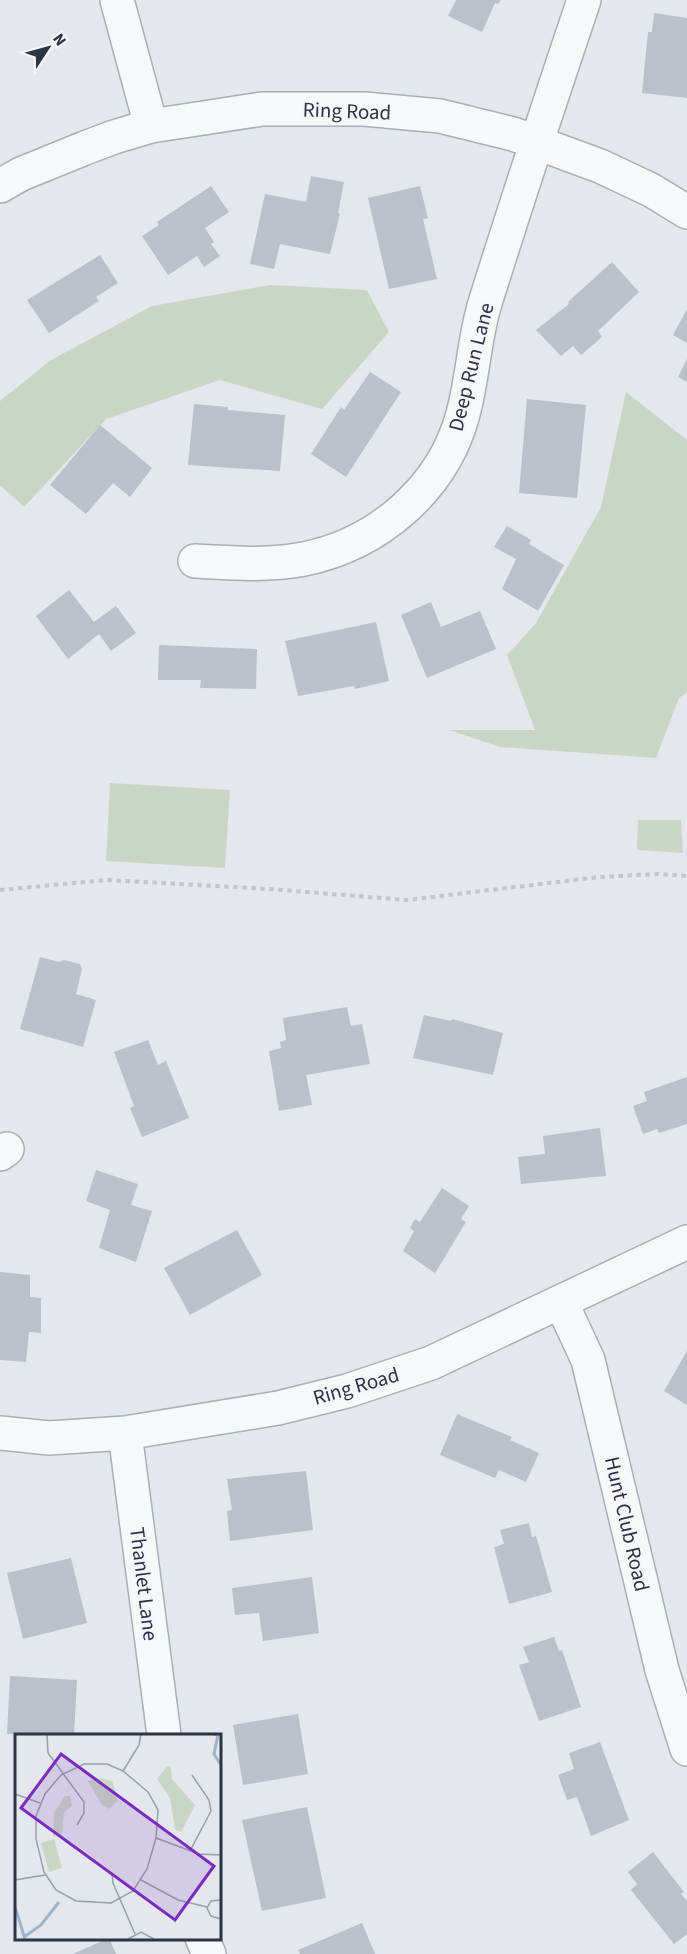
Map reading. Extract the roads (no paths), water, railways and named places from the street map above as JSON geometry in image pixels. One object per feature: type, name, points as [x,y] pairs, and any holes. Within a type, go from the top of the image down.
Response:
[{"type":"street","points":[[117,0],[151,126]]},
{"type":"street","name":"Deep Run Lane","points":[[195,561],[248,564],[302,559],[338,550],[373,532],[404,510],[430,481],[450,450],[463,415],[481,315],[584,0]]},
{"type":"street","name":"Ring Road","points":[[0,186],[21,174],[114,136],[151,126],[262,109],[364,109],[440,116],[536,142],[600,166],[651,190],[687,213]]},
{"type":"street","name":"Ring Road","points":[[0,1433],[49,1438],[125,1433],[278,1408],[347,1391],[431,1363],[687,1242]]},
{"type":"street","name":"Hunt Club Road","points":[[561,1302],[588,1360],[674,1667],[687,1749]]},
{"type":"street","name":"Thanlet Lane","points":[[125,1433],[164,1734]]},
{"type":"street","points":[[202,1939],[209,1954]]}]
